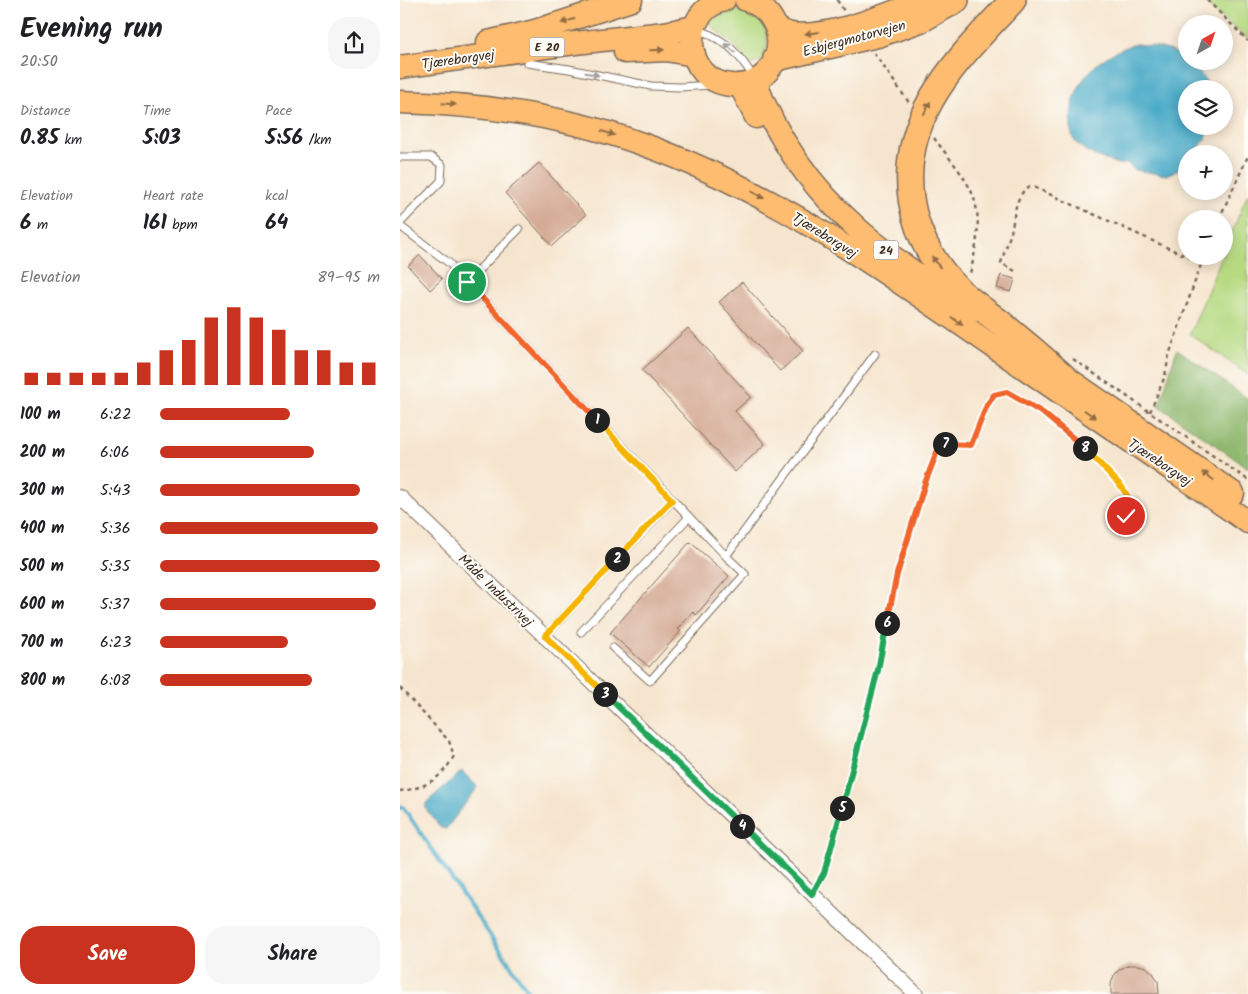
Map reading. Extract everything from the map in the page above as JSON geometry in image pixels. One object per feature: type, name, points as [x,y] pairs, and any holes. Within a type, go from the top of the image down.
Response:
[{"type":"highway","name":"E 20","points":[[400,59],[480,44],[535,31],[630,0]]},
{"type":"highway","points":[[724,0],[708,8],[700,16],[692,36],[694,55],[704,73],[713,79],[739,83],[764,75],[776,58],[779,48],[777,28],[771,18],[763,8],[746,0]]},
{"type":"highway","name":"Esbjergmotorvejen","points":[[777,28],[789,34],[808,34],[836,30],[862,23],[925,0]]},
{"type":"highway","name":"Esbjergmotorvejen","points":[[776,58],[879,34],[922,19],[956,0]]},
{"type":"highway","points":[[1012,0],[957,63],[938,89],[924,114],[909,163],[909,186],[913,213],[919,233],[931,254],[961,292],[1026,343],[1067,366]]},
{"type":"highway","name":"Tjæreborgvej","points":[[400,67],[664,33],[694,27]]},
{"type":"highway","name":"Tjæreborgvej","points":[[400,81],[636,51],[666,50],[694,55]]},
{"type":"highway","name":"24","points":[[739,83],[765,106],[786,144],[804,171],[859,230],[903,264],[1067,366]]},
{"type":"highway","name":"24","points":[[739,83],[765,135],[787,171],[813,202],[850,238],[917,293]]},
{"type":"highway","name":"Tjæreborgvej","points":[[400,102],[483,107],[600,130],[648,146],[719,175],[790,212],[917,293],[1248,522]]},
{"type":"highway","name":"Tjæreborgvej","points":[[1067,366],[1248,504]]},
{"type":"street","name":"Måde Industrivej","points":[[400,497],[916,994]]},
{"type":"lane","points":[[527,64],[569,69],[651,86],[680,87],[739,83],[741,57],[720,39],[694,27]]},
{"type":"lane","points":[[400,157],[431,157],[442,165],[441,181],[400,225],[449,263],[672,500],[745,574],[650,681],[613,648]]},
{"type":"lane","points":[[467,282],[519,229]]},
{"type":"lane","points":[[726,556],[874,354]]},
{"type":"lane","points":[[545,636],[672,500]]},
{"type":"lane","points":[[581,632],[689,517]]},
{"type":"path","points":[[837,0],[846,13]]},
{"type":"path","points":[[1208,0],[1248,42]]},
{"type":"path","points":[[872,50],[913,108]]},
{"type":"path","points":[[931,133],[966,182],[975,200],[978,227],[977,244],[970,275],[971,280]]},
{"type":"path","points":[[1223,210],[1248,156]]},
{"type":"path","points":[[1015,271],[1001,263],[1012,231],[1017,202],[1023,191],[1028,187],[1036,188],[1178,252]]},
{"type":"path","points":[[1150,412],[1165,376],[1169,356],[1200,265]]},
{"type":"path","points":[[1067,366],[1150,412],[1248,480]]},
{"type":"path","points":[[812,894],[824,873],[854,767],[878,670],[897,574],[925,483],[937,452],[944,444],[971,445],[987,405],[994,395],[1007,392],[1043,413],[1091,453],[1121,486],[1132,503],[1126,516]]},
{"type":"path","points":[[400,688],[449,741],[454,756],[450,764],[433,782],[418,789],[400,791]]},
{"type":"green space","points":[[1201,0],[1248,0],[1248,39],[1233,27],[1233,15],[1219,15]]},
{"type":"green space","points":[[731,10],[750,14],[763,25],[767,41],[762,60],[750,65],[734,45],[709,24],[715,17]]},
{"type":"green space","points":[[1248,193],[1248,375],[1190,334],[1218,265],[1233,265],[1233,230]]},
{"type":"green space","points":[[1177,349],[1248,399],[1248,468],[1159,406]]},
{"type":"water","points":[[1135,44],[1167,50],[1178,55],[1178,70],[1194,70],[1205,80],[1178,80],[1178,135],[1207,135],[1201,145],[1178,145],[1178,170],[1166,175],[1135,170],[1127,163],[1121,165],[1096,156],[1078,145],[1072,135],[1071,117],[1073,103],[1083,80],[1100,62]]},
{"type":"water","points":[[462,771],[478,787],[446,829],[441,828],[426,809],[426,803]]},
{"type":"building","points":[[539,163],[586,215],[552,246],[505,193]]},
{"type":"building","points":[[420,255],[442,279],[430,290],[408,266]]},
{"type":"building","points":[[1001,275],[1015,279],[1011,292],[997,288]]},
{"type":"building","points":[[742,282],[803,351],[780,371],[719,302]]},
{"type":"building","points":[[688,328],[751,397],[735,411],[765,444],[735,472],[642,370]]},
{"type":"building","points":[[690,542],[729,576],[696,615],[693,612],[678,629],[681,631],[649,667],[610,633]]},
{"type":"building","points":[[1129,965],[1146,967],[1153,973],[1158,981],[1159,994],[1111,994],[1111,984],[1114,975],[1120,969]]},
{"type":"waterway","points":[[400,808],[403,807],[530,994]]},
{"type":"route","points":[[467,282],[672,500],[545,636],[812,894],[824,873],[854,767],[878,670],[897,574],[925,483],[937,452],[944,444],[971,445],[987,405],[994,395],[1007,392],[1043,413],[1091,453],[1121,486],[1132,503],[1126,516]]}]
